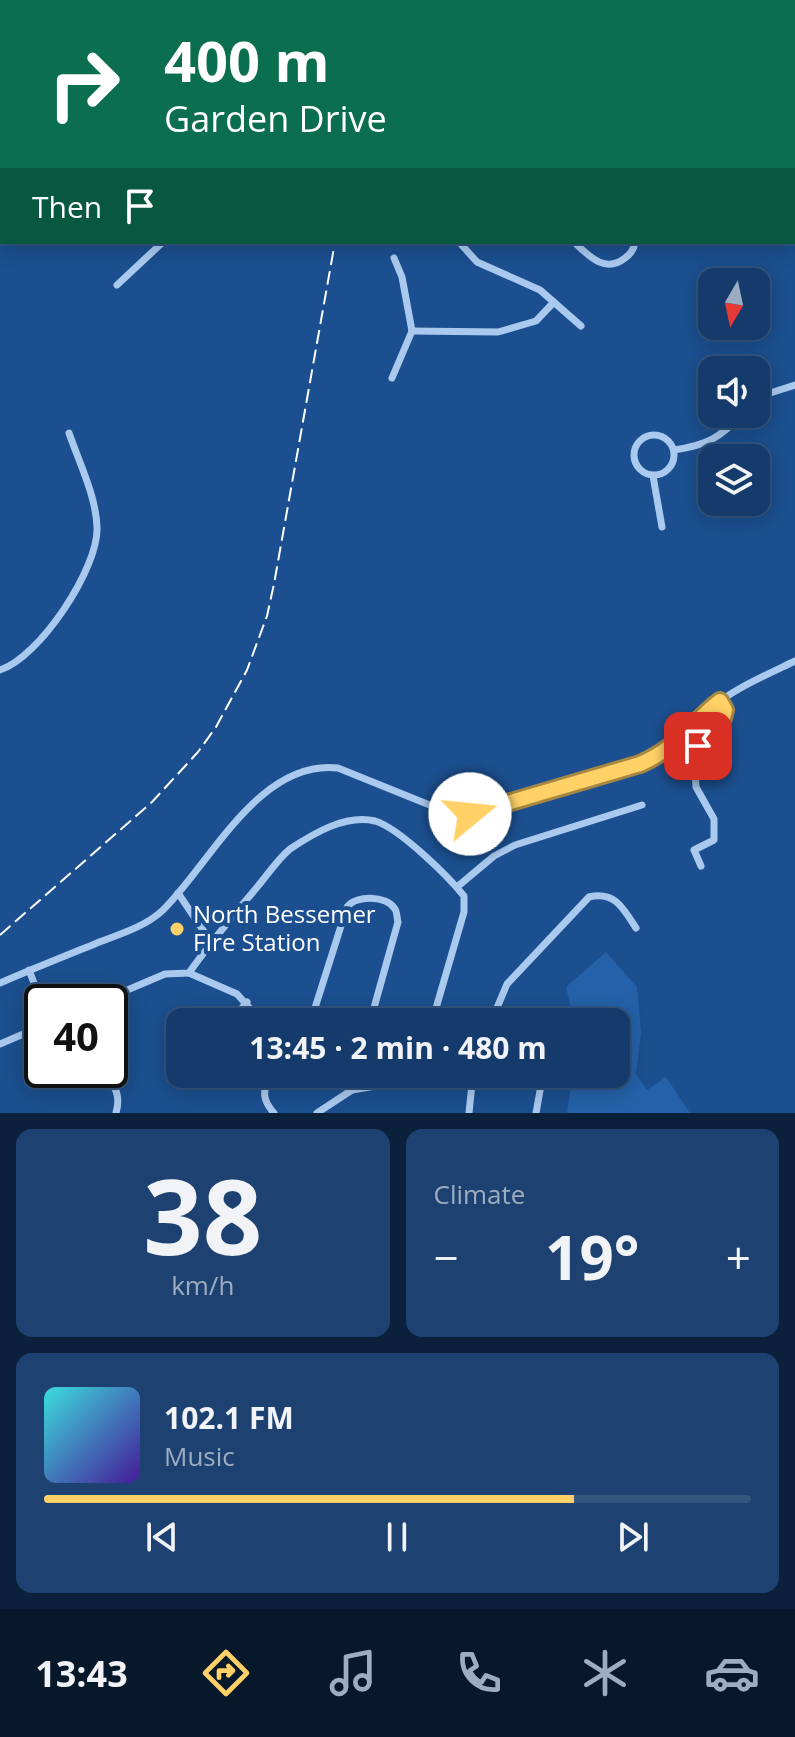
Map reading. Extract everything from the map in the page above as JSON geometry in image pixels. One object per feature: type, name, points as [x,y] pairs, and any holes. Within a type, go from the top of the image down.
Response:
[{"type":"street","points":[[117,285],[161,244]]},
{"type":"street","points":[[461,244],[477,262],[540,290],[581,326]]},
{"type":"street","points":[[576,244],[590,258],[603,265],[615,265],[627,257],[635,244]]},
{"type":"street","points":[[392,378],[412,331],[402,277],[394,258]]},
{"type":"street","points":[[412,331],[498,332],[536,321],[554,302]]},
{"type":"street","points":[[770,393],[795,385]]},
{"type":"street","points":[[674,450],[698,446],[720,437],[729,428]]},
{"type":"street","points":[[1,672],[20,659],[64,612],[97,539],[92,502],[69,433]]},
{"type":"street","points":[[660,435],[674,450],[670,467],[653,476],[637,467],[633,454],[637,443],[646,436],[660,435]]},
{"type":"street","points":[[653,476],[662,527]]},
{"type":"street","points":[[0,983],[141,926],[162,911],[241,814],[255,801],[300,773],[322,767],[338,768],[442,810],[470,814],[658,756],[678,742],[694,723],[720,701],[795,661]]},
{"type":"street","points":[[701,866],[694,850],[714,840],[716,833],[710,811],[696,787],[694,755],[725,714],[720,701]]},
{"type":"street","points":[[457,887],[494,856],[515,845],[642,805]]},
{"type":"street","points":[[189,973],[284,855],[348,820],[375,821],[399,834],[464,896],[464,912],[436,1008]]},
{"type":"street","points":[[178,893],[211,942]]},
{"type":"street","points":[[315,1008],[347,907],[354,899],[361,897],[391,905],[398,922],[374,1008]]},
{"type":"street","points":[[497,1008],[507,984],[589,897],[614,898],[621,903],[636,928]]},
{"type":"street","points":[[29,970],[34,984]]},
{"type":"street","points":[[128,990],[165,974],[189,973],[203,981],[229,988],[252,1008]]},
{"type":"street","points":[[242,1008],[247,1002]]},
{"type":"street","points":[[0,1044],[24,1034]]},
{"type":"street","points":[[115,1088],[116,1113]]},
{"type":"street","points":[[266,1088],[265,1101],[274,1113]]},
{"type":"street","points":[[317,1113],[352,1090],[361,1088]]},
{"type":"street","points":[[469,1113],[472,1088]]},
{"type":"street","points":[[536,1113],[540,1088]]},
{"type":"shaded area","points":[[606,952],[637,987],[641,1032],[636,1074],[647,1090],[666,1077],[690,1113],[567,1113],[571,1088],[630,1088],[630,1008],[571,1008],[566,987]]},
{"type":"railway","points":[[0,935],[152,802],[198,752],[216,727],[247,670],[267,616],[274,584],[335,244]]},
{"type":"place","name":"North Bessemer FIre Station","points":[[177,929]]},
{"type":"route","points":[[470,814],[658,756],[678,742],[694,723],[720,701],[725,714],[698,746]]}]
